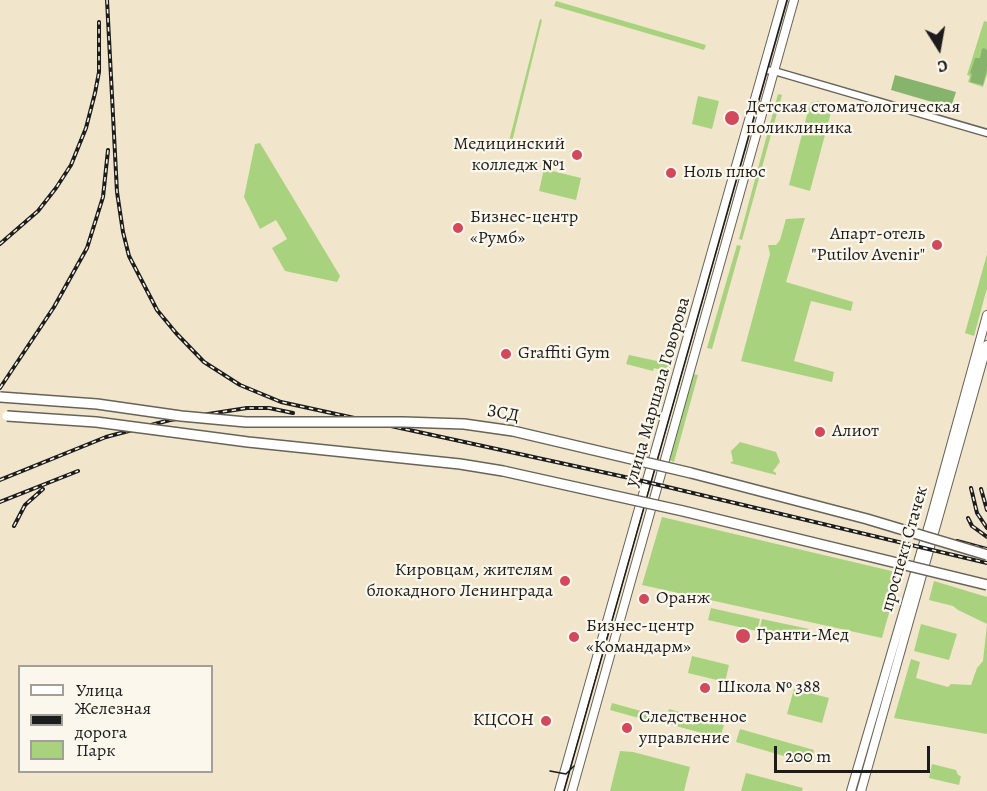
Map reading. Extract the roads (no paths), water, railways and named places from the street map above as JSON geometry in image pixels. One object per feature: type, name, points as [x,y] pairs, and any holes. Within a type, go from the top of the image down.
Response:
[{"type":"highway","name":"ЗСД","points":[[0,397],[97,404],[181,416],[246,422],[464,424],[513,432],[691,473],[834,510],[987,555]]},
{"type":"highway","points":[[7,416],[96,422],[248,442],[460,464],[502,471],[683,511],[987,585]]},
{"type":"main road","name":"улица Маршала Говорова","points":[[560,791],[783,0]]},
{"type":"main road","name":"улица Маршала Говорова","points":[[572,791],[794,0]]},
{"type":"main road","name":"проспект Стачек","points":[[851,791],[931,518],[987,315]]},
{"type":"main road","name":"проспект Стачек","points":[[861,791],[987,345]]},
{"type":"street","points":[[767,60],[775,68]]},
{"type":"street","points":[[764,70],[775,68],[987,133]]},
{"type":"tram line","points":[[564,791],[787,0]]},
{"type":"tram line","points":[[550,771],[566,774],[574,766]]},
{"type":"railway","points":[[107,0],[117,192],[129,256],[157,310],[204,362],[240,385],[281,402],[634,479],[987,563]]},
{"type":"railway","points":[[0,244],[38,211],[71,165],[86,128],[95,93],[99,72],[99,22]]},
{"type":"railway","points":[[0,388],[54,307],[87,248],[103,197],[108,150]]},
{"type":"railway","points":[[0,480],[106,437],[170,420],[247,408],[269,408],[293,413]]},
{"type":"railway","points":[[0,502],[78,471]]},
{"type":"railway","points":[[971,488],[977,513],[987,528]]},
{"type":"railway","points":[[14,526],[25,505],[43,489]]},
{"type":"railway","points":[[981,489],[987,510]]},
{"type":"railway","points":[[968,518],[972,526],[987,537]]},
{"type":"railway","points":[[957,541],[987,549]]},
{"type":"place","name":"Детская стоматологическая поликлиника","points":[[732,118]]},
{"type":"place","name":"Медицинский колледж №1","points":[[577,155]]},
{"type":"place","name":"Ноль плюс","points":[[671,173]]},
{"type":"place","name":"Бизнес-центр «Румб»","points":[[458,228]]},
{"type":"place","name":"Апарт-отель \"Putilov Avenir\"","points":[[937,245]]},
{"type":"place","name":"Graffiti Gym","points":[[506,354]]},
{"type":"place","name":"Алиот","points":[[820,432]]},
{"type":"place","name":"Кировцам, жителям блокадного Ленинграда","points":[[565,581]]},
{"type":"place","name":"Оранж","points":[[644,599]]},
{"type":"place","name":"Гранти-Мед","points":[[743,636]]},
{"type":"place","name":"Бизнес-центр «Командарм»","points":[[574,637]]},
{"type":"place","name":"Школа № 388","points":[[705,688]]},
{"type":"place","name":"КЦСОН","points":[[546,721]]},
{"type":"place","name":"Следственное управление","points":[[627,728]]}]
